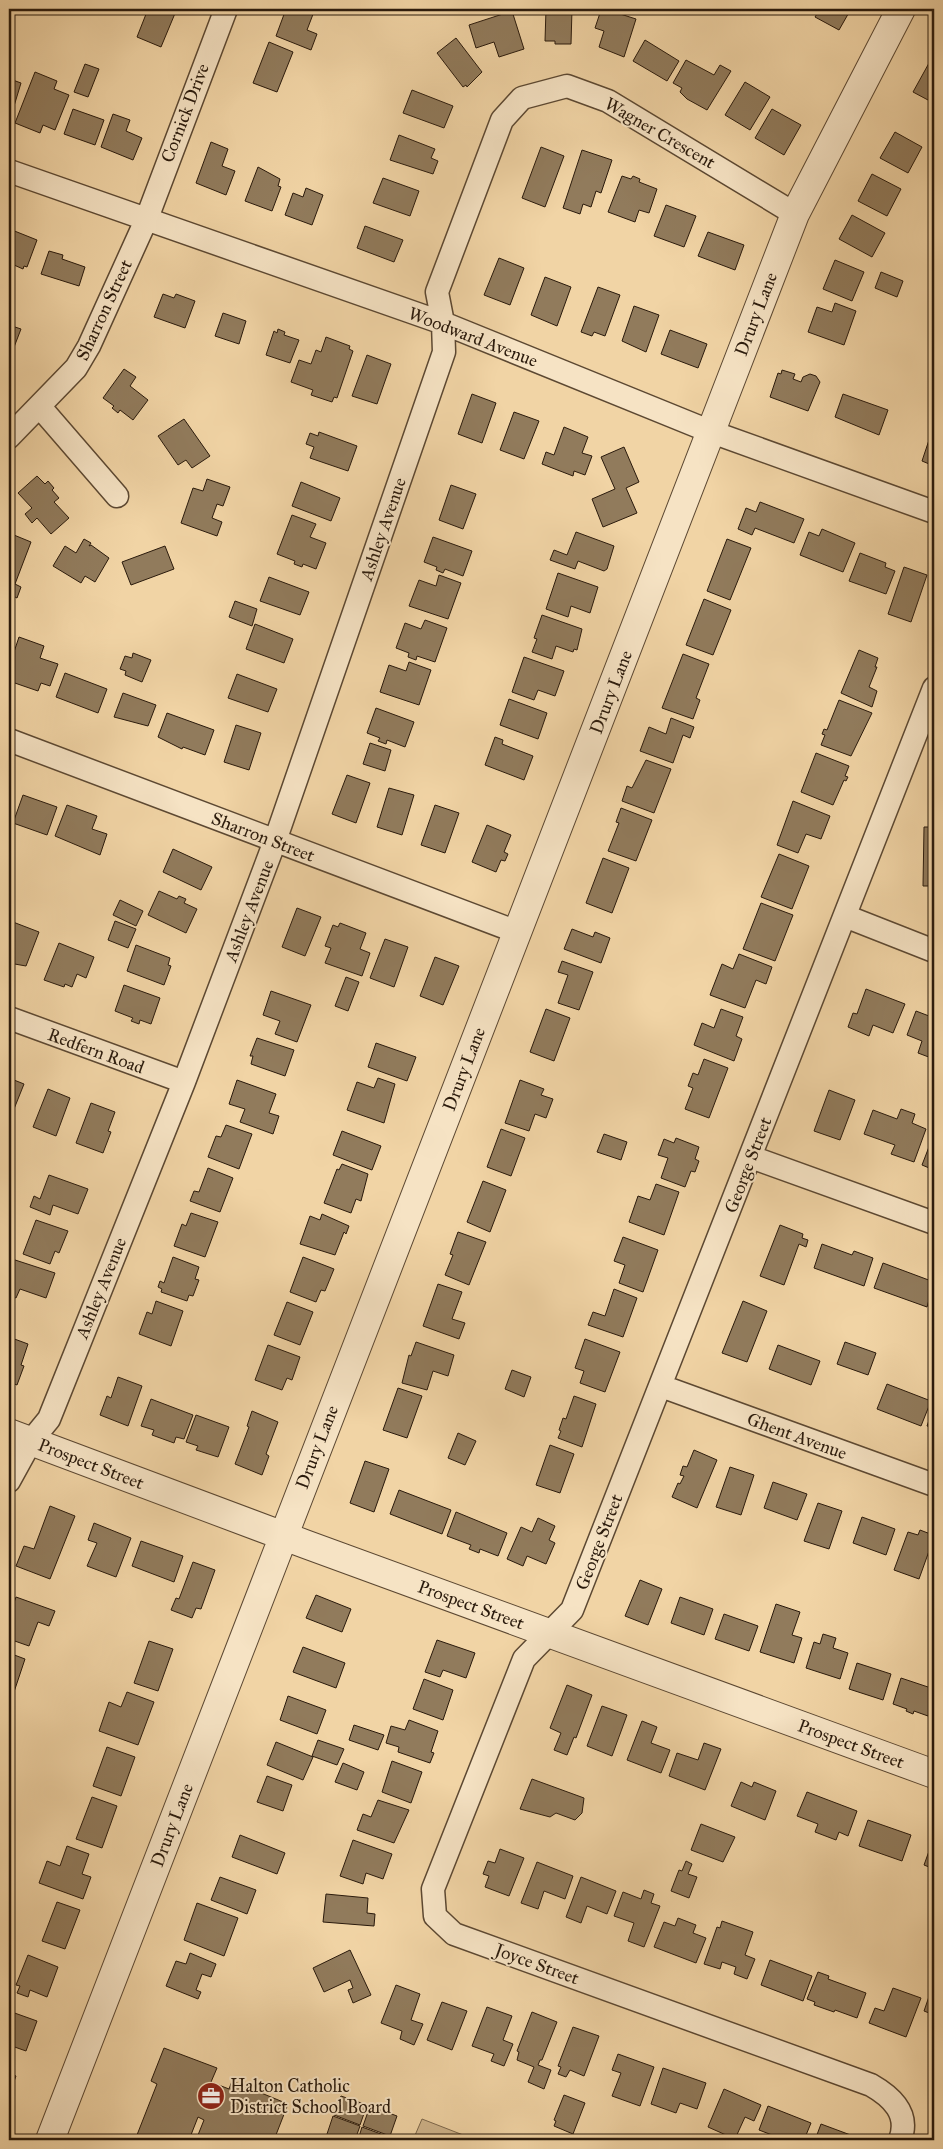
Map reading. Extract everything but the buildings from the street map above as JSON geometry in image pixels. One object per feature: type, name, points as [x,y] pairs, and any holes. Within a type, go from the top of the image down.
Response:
[{"type":"street","name":"Cornick Drive","points":[[147,218],[226,9]]},
{"type":"street","name":"Drury Lane","points":[[50,2140],[282,1536],[553,844],[709,431],[795,214],[900,9]]},
{"type":"street","name":"Wagner Crescent","points":[[443,324],[437,292],[502,120],[522,98],[567,86],[608,101],[795,214]]},
{"type":"street","name":"Woodward Avenue","points":[[9,170],[443,324],[709,431],[934,512]]},
{"type":"street","name":"Sharron Street","points":[[9,437],[76,368],[147,218]]},
{"type":"street","name":"Ashley Avenue","points":[[9,1481],[20,1437],[49,1419],[184,1082],[275,841],[444,352],[443,324]]},
{"type":"street","points":[[40,407],[118,496]]},
{"type":"street","name":"George Street","points":[[549,1634],[572,1610],[934,688]]},
{"type":"street","name":"Sharron Street","points":[[9,740],[517,932]]},
{"type":"street","points":[[845,916],[934,951]]},
{"type":"street","name":"Redfern Road","points":[[9,1018],[184,1082]]},
{"type":"street","points":[[751,1157],[934,1223]]},
{"type":"street","name":"Ghent Avenue","points":[[661,1386],[934,1485]]},
{"type":"street","name":"Prospect Street","points":[[20,1437],[282,1536],[934,1774]]},
{"type":"street","name":"Joyce Street","points":[[549,1634],[524,1659],[433,1889],[435,1916],[454,1934],[871,2085],[896,2103],[903,2117],[900,2140]]},
{"type":"shaded area","points":[[422,2119],[476,2140],[413,2140]]},
{"type":"place","name":"Halton Catholic District School Board","points":[[211,2096]]}]
